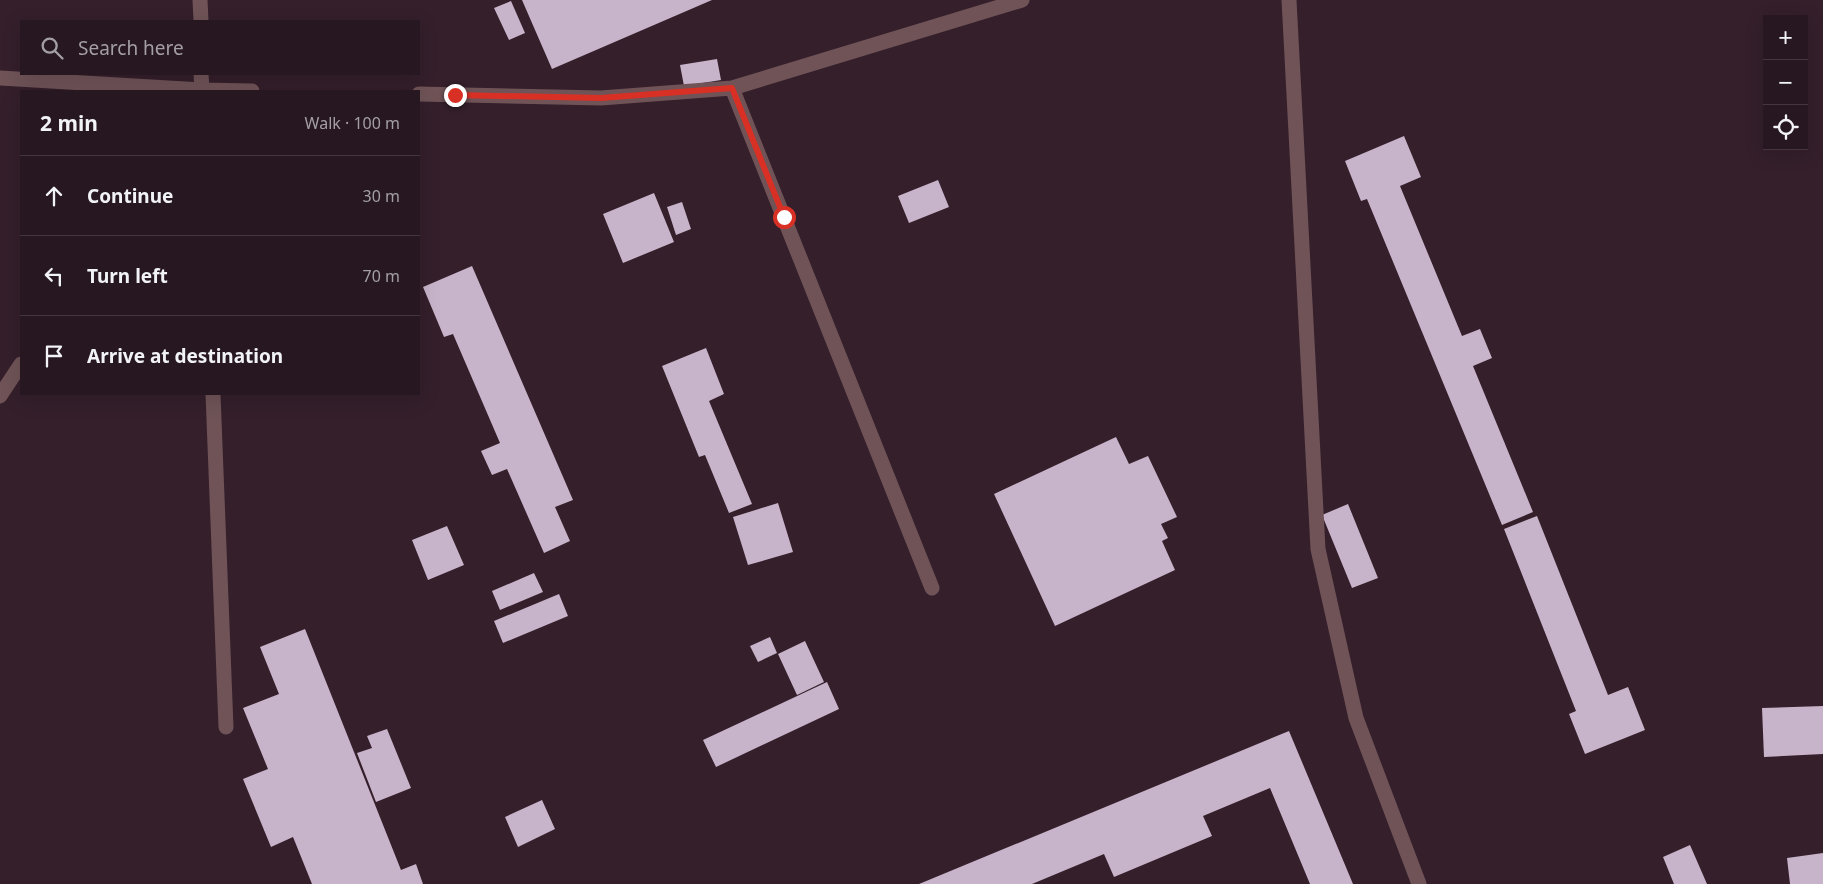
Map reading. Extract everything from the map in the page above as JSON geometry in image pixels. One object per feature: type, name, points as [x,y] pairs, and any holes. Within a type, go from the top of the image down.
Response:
[{"type":"street","points":[[200,0],[201,20]]},
{"type":"street","points":[[420,94],[601,98],[732,88],[1022,0]]},
{"type":"street","points":[[1289,0],[1318,549],[1356,718],[1419,884]]},
{"type":"street","points":[[201,75],[201,90]]},
{"type":"street","points":[[0,78],[186,90]]},
{"type":"street","points":[[732,88],[932,588]]},
{"type":"street","points":[[0,396],[20,366]]},
{"type":"street","points":[[213,395],[226,727]]},
{"type":"building","points":[[522,0],[712,0],[552,69]]},
{"type":"building","points":[[511,1],[525,33],[509,40],[494,8]]},
{"type":"building","points":[[717,59],[721,80],[684,86],[680,65]]},
{"type":"building","points":[[1404,136],[1421,177],[1400,186],[1462,336],[1480,329],[1492,358],[1473,366],[1533,512],[1502,525],[1367,199],[1361,201],[1345,161]]},
{"type":"building","points":[[938,180],[949,207],[909,223],[898,196]]},
{"type":"building","points":[[654,193],[674,242],[623,263],[603,214]]},
{"type":"building","points":[[682,202],[691,229],[676,235],[667,207]]},
{"type":"building","points":[[472,266],[573,500],[555,507],[570,541],[544,553],[507,469],[492,475],[481,451],[500,443],[453,334],[444,337],[423,287]]},
{"type":"building","points":[[706,348],[724,394],[709,401],[752,504],[729,513],[705,455],[699,457],[662,366]]},
{"type":"building","points":[[1116,437],[1129,464],[1148,456],[1177,517],[1161,524],[1168,538],[1162,541],[1175,570],[1055,626],[994,494]]},
{"type":"building","points":[[778,503],[793,552],[748,565],[733,517]]},
{"type":"building","points":[[1348,504],[1378,578],[1352,588],[1322,515]]},
{"type":"building","points":[[1537,516],[1608,695],[1628,687],[1645,730],[1585,754],[1569,714],[1576,711],[1504,529]]},
{"type":"building","points":[[447,526],[464,565],[428,580],[412,540]]},
{"type":"building","points":[[534,573],[543,592],[500,610],[492,591]]},
{"type":"building","points":[[559,594],[568,616],[503,643],[494,621]]},
{"type":"building","points":[[305,629],[401,870],[416,864],[423,884],[312,884],[293,837],[271,847],[243,779],[268,769],[243,708],[279,694],[260,647]]},
{"type":"building","points":[[770,637],[777,653],[758,662],[750,646]]},
{"type":"building","points":[[805,641],[824,682],[797,695],[778,654]]},
{"type":"building","points":[[827,682],[839,709],[716,767],[703,740]]},
{"type":"building","points":[[1823,706],[1823,754],[1764,757],[1762,708]]},
{"type":"building","points":[[387,729],[411,788],[376,802],[357,753],[372,748],[367,736]]},
{"type":"building","points":[[1289,731],[1353,884],[1310,884],[1270,788],[1203,816],[1212,836],[1114,877],[1104,854],[1032,884],[919,884]]},
{"type":"building","points":[[542,800],[555,829],[518,847],[505,817]]},
{"type":"building","points":[[1690,845],[1707,884],[1674,884],[1663,857]]},
{"type":"building","points":[[1823,853],[1823,884],[1790,884],[1787,858]]},
{"type":"route","points":[[455,95],[601,98],[732,88],[784,217]]}]
